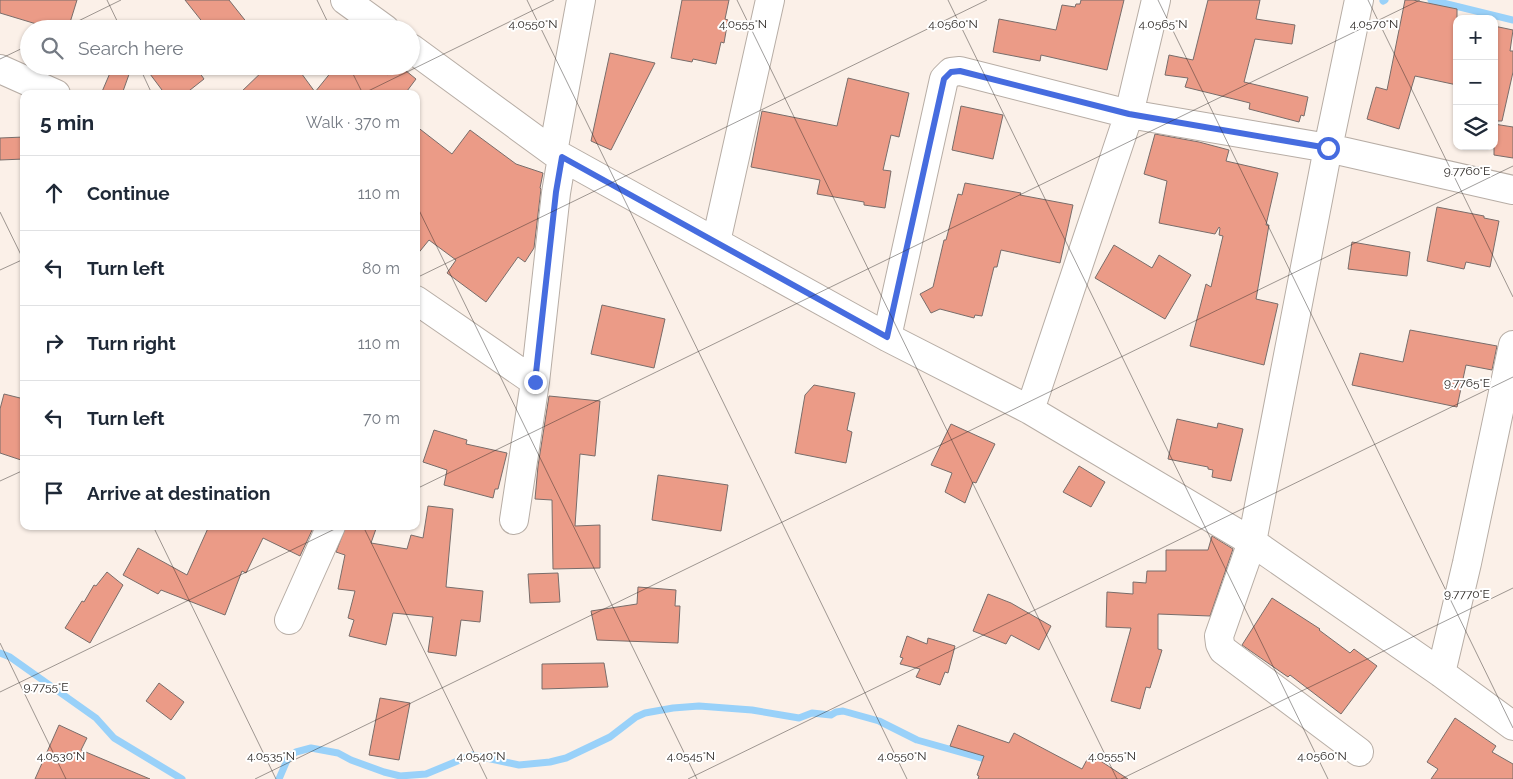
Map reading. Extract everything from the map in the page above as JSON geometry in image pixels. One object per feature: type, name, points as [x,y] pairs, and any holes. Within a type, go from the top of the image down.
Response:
[{"type":"street","points":[[345,0],[373,20]]},
{"type":"street","points":[[514,520],[535,382],[556,192],[558,154],[581,0]]},
{"type":"street","points":[[716,242],[770,0]]},
{"type":"street","points":[[1030,410],[1129,114],[1156,0]]},
{"type":"street","points":[[1359,0],[1328,148],[1252,542],[1220,636],[1220,644],[1223,650],[1359,752]]},
{"type":"street","points":[[420,54],[558,154],[887,337],[1030,410],[1252,542],[1441,673],[1513,726]]},
{"type":"street","points":[[0,68],[47,90]]},
{"type":"street","points":[[887,337],[944,79],[951,72],[960,71],[1129,114],[1328,148],[1513,190]]},
{"type":"street","points":[[420,303],[535,382]]},
{"type":"street","points":[[1441,673],[1467,563],[1504,439],[1513,345]]},
{"type":"street","points":[[289,620],[330,530]]},
{"type":"building","points":[[0,0],[77,0],[71,20],[23,20],[0,13]]},
{"type":"building","points":[[185,0],[229,0],[245,20],[201,20]]},
{"type":"building","points":[[682,0],[729,0],[725,19],[728,20],[724,43],[721,42],[716,64],[693,59],[692,62],[671,58]]},
{"type":"building","points":[[1081,0],[1124,0],[1107,70],[1041,55],[1040,61],[993,52],[999,19],[1056,30],[1062,5],[1075,7],[1076,4],[1080,4]]},
{"type":"building","points":[[1208,0],[1260,0],[1256,19],[1295,25],[1292,44],[1255,39],[1244,82],[1308,97],[1304,116],[1301,115],[1299,122],[1249,109],[1250,103],[1185,87],[1188,78],[1165,75],[1169,55],[1193,60]]},
{"type":"building","points":[[1405,0],[1457,9],[1457,15],[1453,15],[1453,84],[1415,76],[1399,129],[1367,119],[1376,87],[1387,90]]},
{"type":"building","points":[[1498,27],[1513,30],[1510,51],[1513,51],[1513,72],[1502,121],[1498,121]]},
{"type":"building","points":[[610,53],[655,63],[611,150],[591,141]]},
{"type":"building","points":[[109,75],[129,75],[123,90],[103,90]]},
{"type":"building","points":[[151,75],[201,75],[204,79],[190,90],[162,90]]},
{"type":"building","points":[[259,75],[303,75],[314,90],[243,90]]},
{"type":"building","points":[[329,75],[411,75],[416,79],[408,90],[317,90]]},
{"type":"building","points":[[848,78],[909,93],[899,137],[891,135],[883,170],[891,171],[885,208],[864,205],[864,202],[817,194],[820,180],[751,167],[762,111],[837,126]]},
{"type":"building","points":[[961,106],[1003,115],[993,159],[952,150]]},
{"type":"building","points":[[1498,125],[1513,127],[1513,158],[1494,155],[1494,150],[1498,150]]},
{"type":"building","points":[[420,129],[452,154],[470,130],[516,164],[543,173],[534,248],[525,262],[518,257],[486,302],[447,273],[456,260],[429,240],[420,251]]},
{"type":"building","points":[[1155,134],[1229,150],[1226,161],[1278,173],[1266,225],[1269,225],[1256,299],[1278,304],[1264,365],[1190,346],[1206,284],[1211,287],[1223,236],[1219,235],[1219,227],[1215,234],[1159,223],[1167,181],[1144,174]]},
{"type":"building","points":[[20,137],[20,159],[0,160],[0,138]]},
{"type":"building","points":[[965,183],[1073,205],[1060,263],[1001,250],[997,267],[994,267],[982,316],[975,315],[974,318],[940,309],[931,313],[920,294],[933,287],[944,240],[946,240],[958,194],[962,195]]},
{"type":"building","points":[[1437,207],[1484,216],[1484,218],[1499,221],[1490,267],[1466,262],[1464,269],[1427,261]]},
{"type":"building","points":[[1352,242],[1410,252],[1407,276],[1348,269]]},
{"type":"building","points":[[1114,245],[1152,268],[1159,255],[1191,275],[1165,319],[1095,278]]},
{"type":"building","points":[[602,305],[665,319],[654,368],[591,354]]},
{"type":"building","points":[[1410,330],[1497,346],[1492,370],[1466,365],[1457,407],[1352,385],[1360,353],[1403,362]]},
{"type":"building","points":[[814,385],[855,393],[847,430],[852,432],[846,463],[795,453],[805,395]]},
{"type":"building","points":[[4,394],[20,398],[20,460],[0,453],[0,409]]},
{"type":"building","points":[[549,396],[600,401],[595,456],[580,454],[575,526],[600,525],[600,568],[553,569],[552,500],[535,499]]},
{"type":"building","points":[[1177,419],[1217,428],[1218,423],[1243,429],[1231,481],[1212,477],[1213,470],[1208,469],[1208,467],[1168,459]]},
{"type":"building","points":[[951,424],[995,444],[976,483],[973,482],[965,503],[945,492],[952,473],[931,465]]},
{"type":"building","points":[[434,430],[467,440],[466,444],[507,453],[498,489],[495,489],[493,498],[444,485],[447,470],[423,462]]},
{"type":"building","points":[[1079,466],[1105,482],[1091,507],[1063,492]]},
{"type":"building","points":[[658,475],[728,485],[721,531],[652,520]]},
{"type":"building","points":[[428,506],[453,509],[446,587],[483,591],[480,622],[461,620],[456,656],[428,652],[433,617],[393,613],[386,645],[349,636],[354,620],[348,618],[355,591],[338,589],[345,555],[336,552],[344,530],[376,530],[371,543],[407,549],[411,535],[423,538]]},
{"type":"building","points":[[207,530],[312,530],[300,556],[263,538],[246,573],[242,571],[225,615],[161,590],[158,594],[123,575],[138,548],[187,575]]},
{"type":"building","points":[[1212,536],[1233,549],[1210,616],[1158,614],[1158,649],[1162,650],[1150,688],[1146,687],[1140,709],[1111,701],[1131,628],[1106,627],[1107,592],[1133,594],[1133,582],[1146,583],[1147,571],[1166,571],[1166,550],[1208,550]]},
{"type":"building","points":[[107,572],[123,585],[90,643],[65,628],[94,585],[96,586]]},
{"type":"building","points":[[558,573],[560,602],[530,603],[528,574]]},
{"type":"building","points":[[638,587],[676,590],[675,606],[680,606],[678,643],[597,640],[591,611],[637,604]]},
{"type":"building","points":[[988,594],[1011,603],[1051,626],[1039,650],[1011,635],[1006,644],[973,631]]},
{"type":"building","points":[[1272,598],[1320,629],[1350,653],[1354,649],[1377,666],[1341,714],[1290,675],[1288,677],[1242,645]]},
{"type":"building","points":[[907,636],[927,644],[928,638],[955,646],[948,673],[945,672],[940,685],[916,677],[920,669],[900,664],[903,658],[900,657]]},
{"type":"building","points":[[604,663],[608,687],[542,689],[542,664]]},
{"type":"building","points":[[159,683],[184,702],[171,720],[146,701]]},
{"type":"building","points":[[380,698],[410,703],[399,760],[369,755]]},
{"type":"building","points":[[1455,718],[1496,746],[1492,752],[1513,764],[1513,779],[1431,779],[1438,769],[1427,762]]},
{"type":"building","points":[[59,725],[87,738],[81,750],[150,779],[35,779]]},
{"type":"building","points":[[958,725],[1009,743],[1014,733],[1082,769],[1090,754],[1128,779],[978,779],[979,776],[977,775],[984,756],[950,746]]},
{"type":"waterway","points":[[1431,0],[1513,20]]},
{"type":"waterway","points":[[0,653],[10,657],[96,718],[114,738],[182,779]]},
{"type":"waterway","points":[[279,779],[288,758],[296,752],[311,748],[338,753],[351,760],[400,776],[426,774],[472,755],[519,765],[550,762],[566,758],[610,737],[636,717],[645,713],[699,706],[752,710],[799,718],[812,713],[831,715],[843,711],[879,721],[917,740],[992,761]]},
{"type":"route","points":[[535,382],[556,192],[562,157],[887,337],[944,79],[951,72],[960,71],[1129,114],[1328,148]]}]
